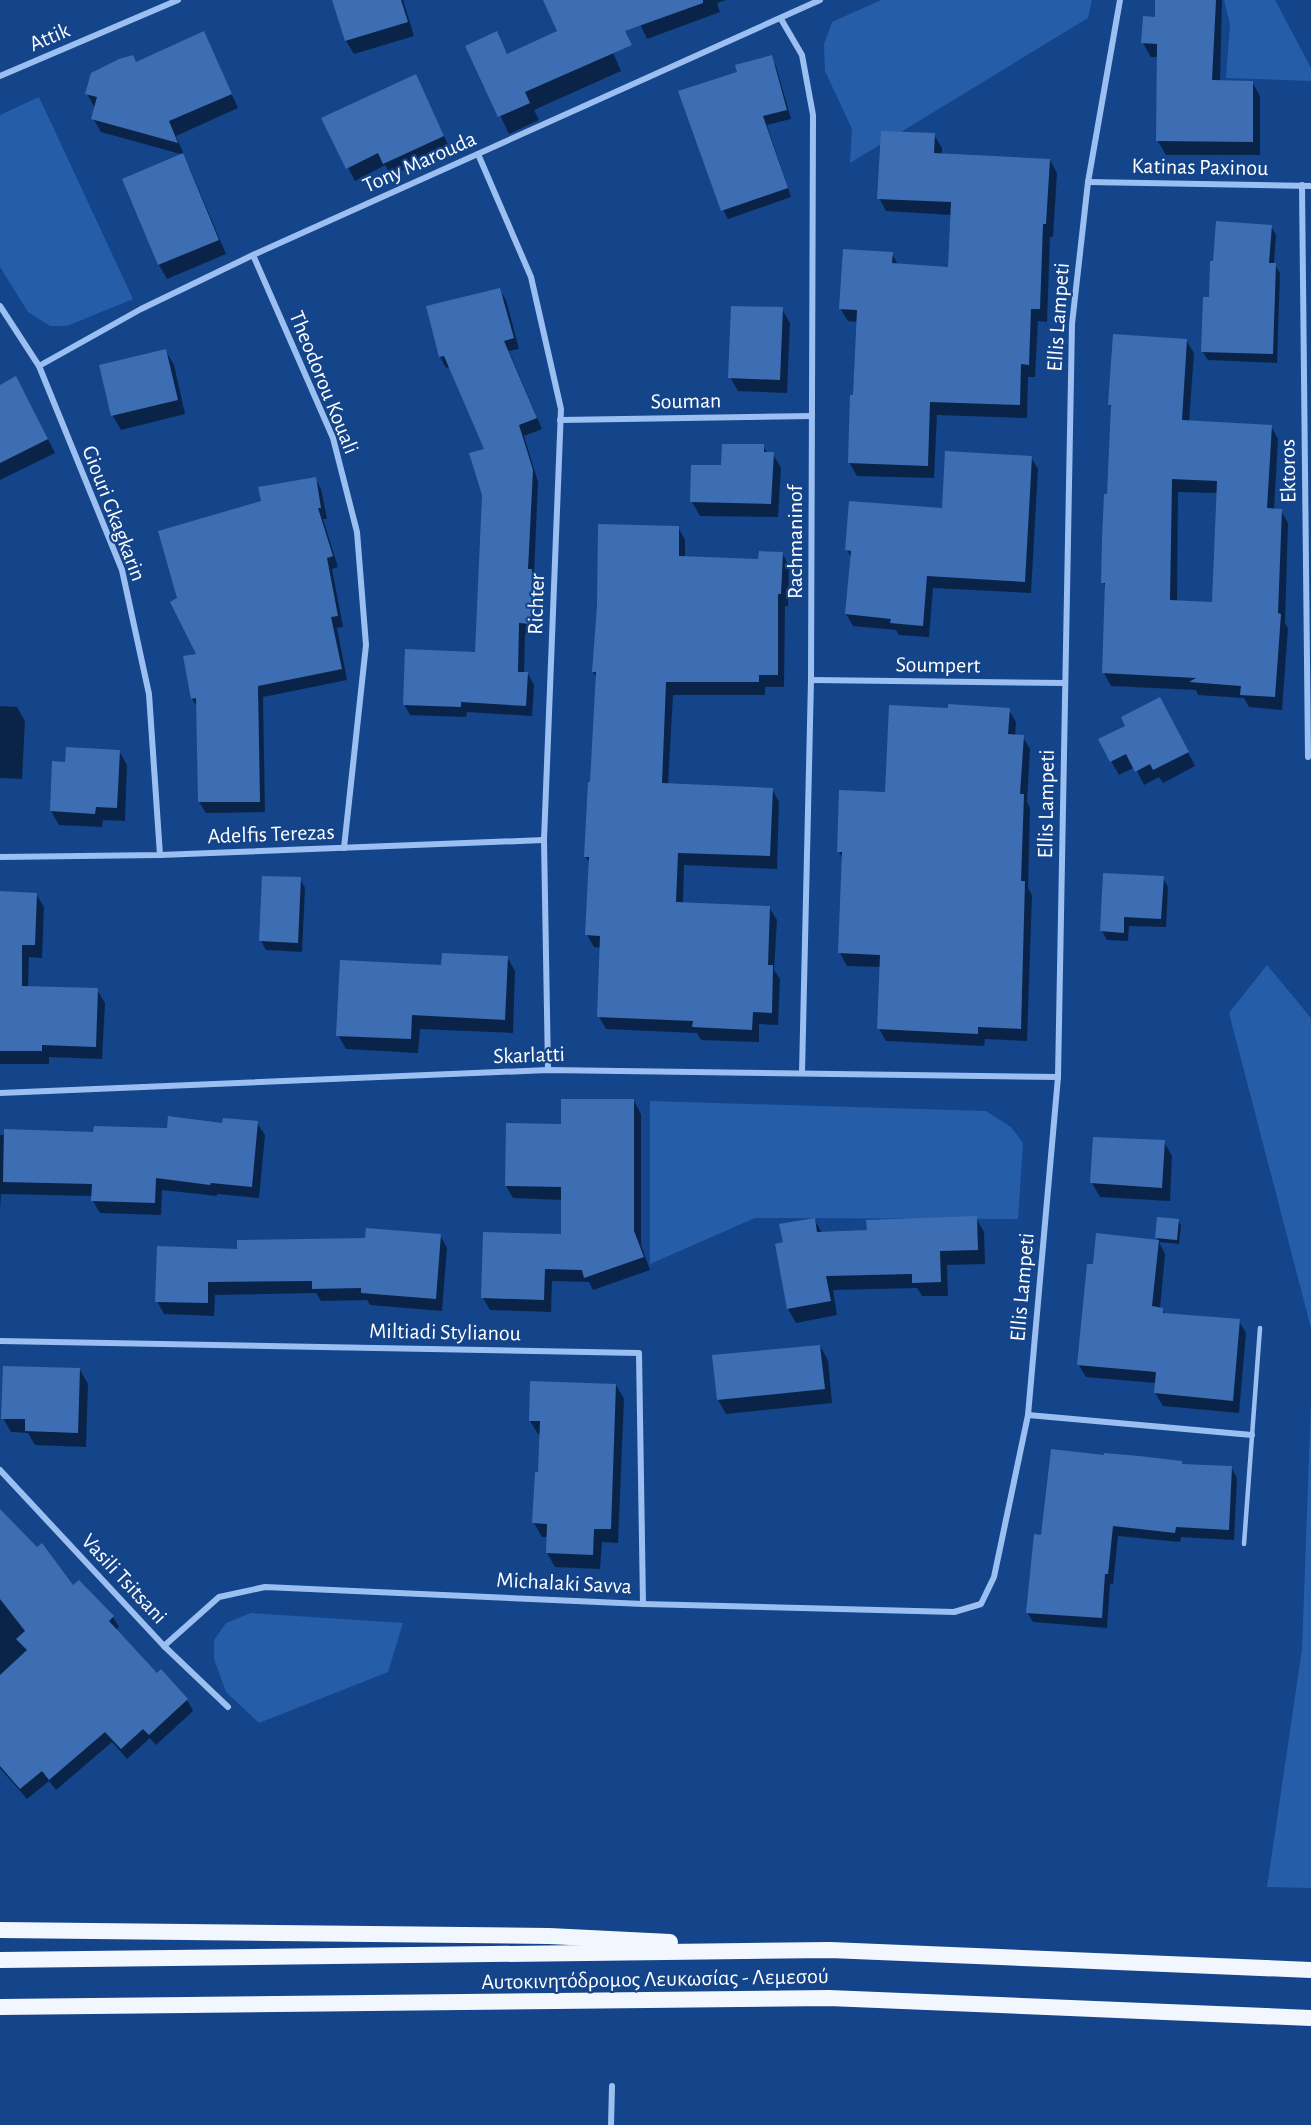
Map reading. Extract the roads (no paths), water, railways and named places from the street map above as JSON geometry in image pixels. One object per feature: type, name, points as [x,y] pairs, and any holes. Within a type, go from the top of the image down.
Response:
[{"type":"highway","points":[[0,1930],[549,1936],[830,1950]]},
{"type":"highway","name":"Αυτοκινητόδρομος Λευκωσίας - Λεμεσού","points":[[0,1960],[830,1950],[1311,1970]]},
{"type":"highway","name":"Αυτοκινητόδρομος Λευκωσίας - Λεμεσού","points":[[0,2007],[829,1998],[1311,2018]]},
{"type":"street","name":"Attik","points":[[0,76],[178,0]]},
{"type":"street","name":"Tony Marouda","points":[[39,366],[141,309],[253,255],[820,0]]},
{"type":"street","name":"Ellis Lampeti","points":[[981,1604],[994,1577],[1028,1415],[1058,1077],[1072,324],[1088,182],[1120,0]]},
{"type":"street","name":"Rachmaninof","points":[[781,19],[802,55],[813,115],[811,680],[802,1073]]},
{"type":"street","name":"Richter","points":[[478,154],[531,278],[561,409],[544,840],[548,1070]]},
{"type":"street","name":"Katinas Paxinou","points":[[1088,182],[1311,186]]},
{"type":"street","name":"Ektoros","points":[[1302,185],[1308,757]]},
{"type":"street","name":"Theodorou Kouali","points":[[253,255],[333,438],[357,532],[366,645],[344,848]]},
{"type":"street","name":"Giouri Gkagkarin","points":[[0,306],[39,366],[122,570],[148,694],[160,855]]},
{"type":"street","name":"Souman","points":[[560,420],[812,416]]},
{"type":"street","name":"Soumpert","points":[[811,680],[1065,683]]},
{"type":"street","name":"Adelfis Terezas","points":[[0,858],[160,855],[544,840]]},
{"type":"street","name":"Skarlatti","points":[[0,1093],[548,1070],[1058,1077]]},
{"type":"street","name":"Miltiadi Stylianou","points":[[0,1341],[639,1353],[643,1604]]},
{"type":"street","points":[[1028,1415],[1252,1435]]},
{"type":"street","name":"Vasili Tsitsani","points":[[0,1470],[164,1646],[228,1707]]},
{"type":"street","name":"Michalaki Savva","points":[[164,1646],[219,1598],[265,1587],[643,1604],[954,1612],[981,1604]]},
{"type":"street","points":[[611,2125],[612,2086]]},
{"type":"lane","points":[[1244,1544],[1260,1328]]}]
